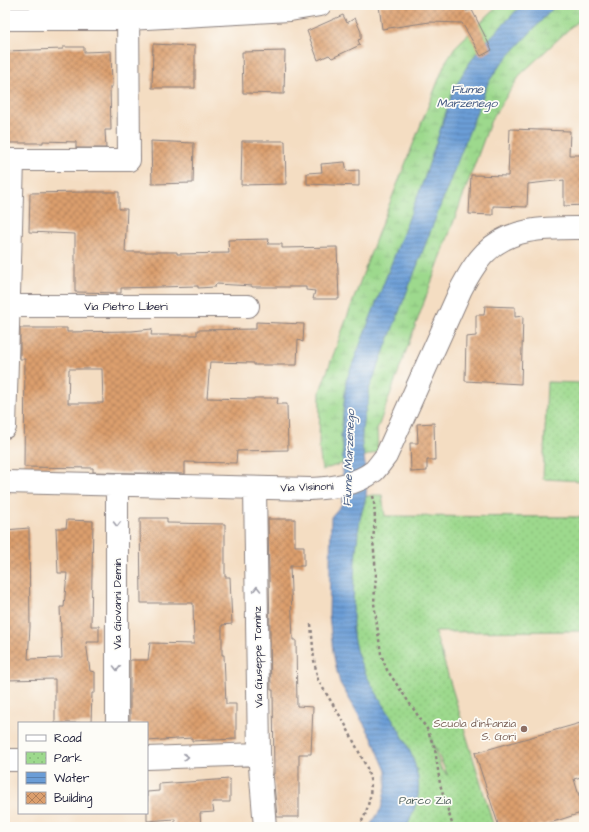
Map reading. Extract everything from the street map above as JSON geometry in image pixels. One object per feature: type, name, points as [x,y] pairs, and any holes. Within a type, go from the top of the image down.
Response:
[{"type":"street","points":[[5,19],[128,12],[290,10],[320,5]]},
{"type":"street","points":[[5,427],[9,161],[129,160],[128,12]]},
{"type":"street","name":"Via Visinoni","points":[[5,482],[310,489],[328,488],[349,483],[366,476],[375,470],[386,456],[461,288],[485,253],[499,242],[517,233],[539,229],[584,228]]},
{"type":"street","name":"Via Pietro Liberi","points":[[7,306],[248,306]]},
{"type":"street","name":"Via Giovanni Demin","points":[[117,485],[117,722]]},
{"type":"street","name":"Via Giuseppe Tominz","points":[[255,488],[259,754],[265,827]]},
{"type":"street","points":[[148,758],[259,754]]},
{"type":"street","points":[[5,760],[18,760]]},
{"type":"path","points":[[366,476],[374,500],[375,520],[373,540],[376,574],[374,603],[381,654],[387,670],[427,729],[435,750],[440,784],[453,827]]},
{"type":"path","points":[[311,624],[314,660],[318,680],[345,724],[361,755],[367,768],[371,783],[370,797],[366,813],[360,827]]},
{"type":"green space","points":[[499,5],[584,5],[584,15],[521,74],[491,120],[377,430],[378,452],[322,470],[319,447],[320,391],[378,233],[446,61],[455,47]]},
{"type":"green space","points":[[547,382],[584,383],[584,481],[543,479]]},
{"type":"green space","name":"Parco Zia","points":[[372,495],[382,495],[385,516],[584,517],[584,631],[435,632],[494,827],[390,827],[399,802],[352,664],[347,502]],"holes":[[[430,737],[448,776],[441,768]]]},
{"type":"water","name":"Fiume Marzenego","points":[[522,5],[556,5],[500,65],[488,83],[368,392],[369,395],[362,427],[362,446],[366,471],[366,496],[358,532],[353,592],[353,635],[360,660],[369,680],[403,737],[412,757],[418,776],[418,796],[407,827],[369,827],[381,809],[386,786],[386,771],[372,738],[340,683],[333,652],[329,615],[331,517],[342,504],[343,448],[341,436],[346,381],[424,179],[453,91],[466,68],[481,47]]},
{"type":"building","points":[[379,5],[466,5],[466,11],[472,10],[492,50],[481,56],[462,23],[430,22],[382,29]]},
{"type":"building","points":[[343,15],[347,23],[355,18],[361,32],[361,39],[358,40],[360,45],[332,58],[329,55],[318,60],[307,31]]},
{"type":"building","points":[[153,44],[195,46],[195,88],[152,88]]},
{"type":"building","points":[[63,47],[84,47],[84,52],[111,51],[111,130],[105,130],[106,148],[76,148],[76,142],[43,141],[43,143],[5,143],[5,51],[63,49]]},
{"type":"building","points":[[285,51],[284,94],[243,93],[242,52]]},
{"type":"building","points":[[510,129],[570,131],[569,155],[584,155],[584,205],[564,206],[564,180],[528,184],[527,207],[493,206],[493,215],[469,214],[471,175],[508,176]]},
{"type":"building","points":[[151,141],[194,143],[193,183],[152,184]]},
{"type":"building","points":[[242,141],[285,141],[286,184],[241,185]]},
{"type":"building","points":[[345,162],[347,171],[359,170],[359,186],[307,184],[307,173],[322,172],[321,164]]},
{"type":"building","points":[[119,192],[119,209],[127,209],[125,252],[177,252],[177,254],[229,253],[228,240],[269,239],[268,244],[282,244],[282,248],[337,247],[339,299],[313,299],[315,291],[306,290],[306,287],[252,287],[216,284],[215,287],[198,288],[198,286],[121,288],[121,293],[75,292],[75,234],[29,232],[30,193]]},
{"type":"building","points":[[485,306],[515,307],[515,317],[523,316],[521,384],[465,381],[466,337],[476,336],[476,315],[484,315]]},
{"type":"building","points":[[256,322],[304,324],[303,342],[298,340],[297,365],[254,365],[254,363],[210,362],[207,398],[278,398],[277,404],[287,404],[288,450],[237,451],[236,463],[185,462],[185,474],[93,472],[93,468],[24,467],[25,359],[20,359],[20,328],[67,328],[67,332],[132,331],[152,329],[151,335],[197,335],[197,330],[256,329]],"holes":[[[69,369],[102,369],[103,403],[68,403]]]},
{"type":"building","points":[[434,423],[435,460],[427,460],[427,471],[411,472],[410,443],[418,443],[417,424]]},
{"type":"building","points":[[140,518],[167,518],[167,523],[225,524],[225,577],[230,577],[232,624],[222,625],[222,655],[224,655],[226,704],[236,704],[236,739],[192,741],[192,738],[148,741],[148,722],[130,722],[130,660],[148,660],[150,643],[194,644],[193,603],[141,603]]},
{"type":"building","points":[[268,519],[295,519],[295,546],[304,546],[304,566],[290,566],[293,640],[296,640],[297,706],[313,707],[311,754],[299,754],[299,817],[277,817],[273,774],[273,690],[271,690]]},
{"type":"building","points":[[67,520],[93,521],[91,626],[99,626],[99,642],[86,642],[90,671],[95,672],[95,693],[92,693],[91,722],[55,722],[55,679],[5,680],[5,530],[29,528],[30,627],[28,659],[62,658],[60,607],[64,607],[67,573],[58,573],[56,528],[66,528]]},
{"type":"building","points":[[584,722],[584,776],[574,779],[584,812],[534,827],[499,827],[475,753]]},
{"type":"building","points":[[230,779],[230,802],[212,802],[214,812],[200,813],[201,827],[175,827],[175,819],[147,821],[148,792],[159,791],[159,784]]},
{"type":"place","name":"Scuola d'infanzia S. Gori","points":[[524,729]]}]
